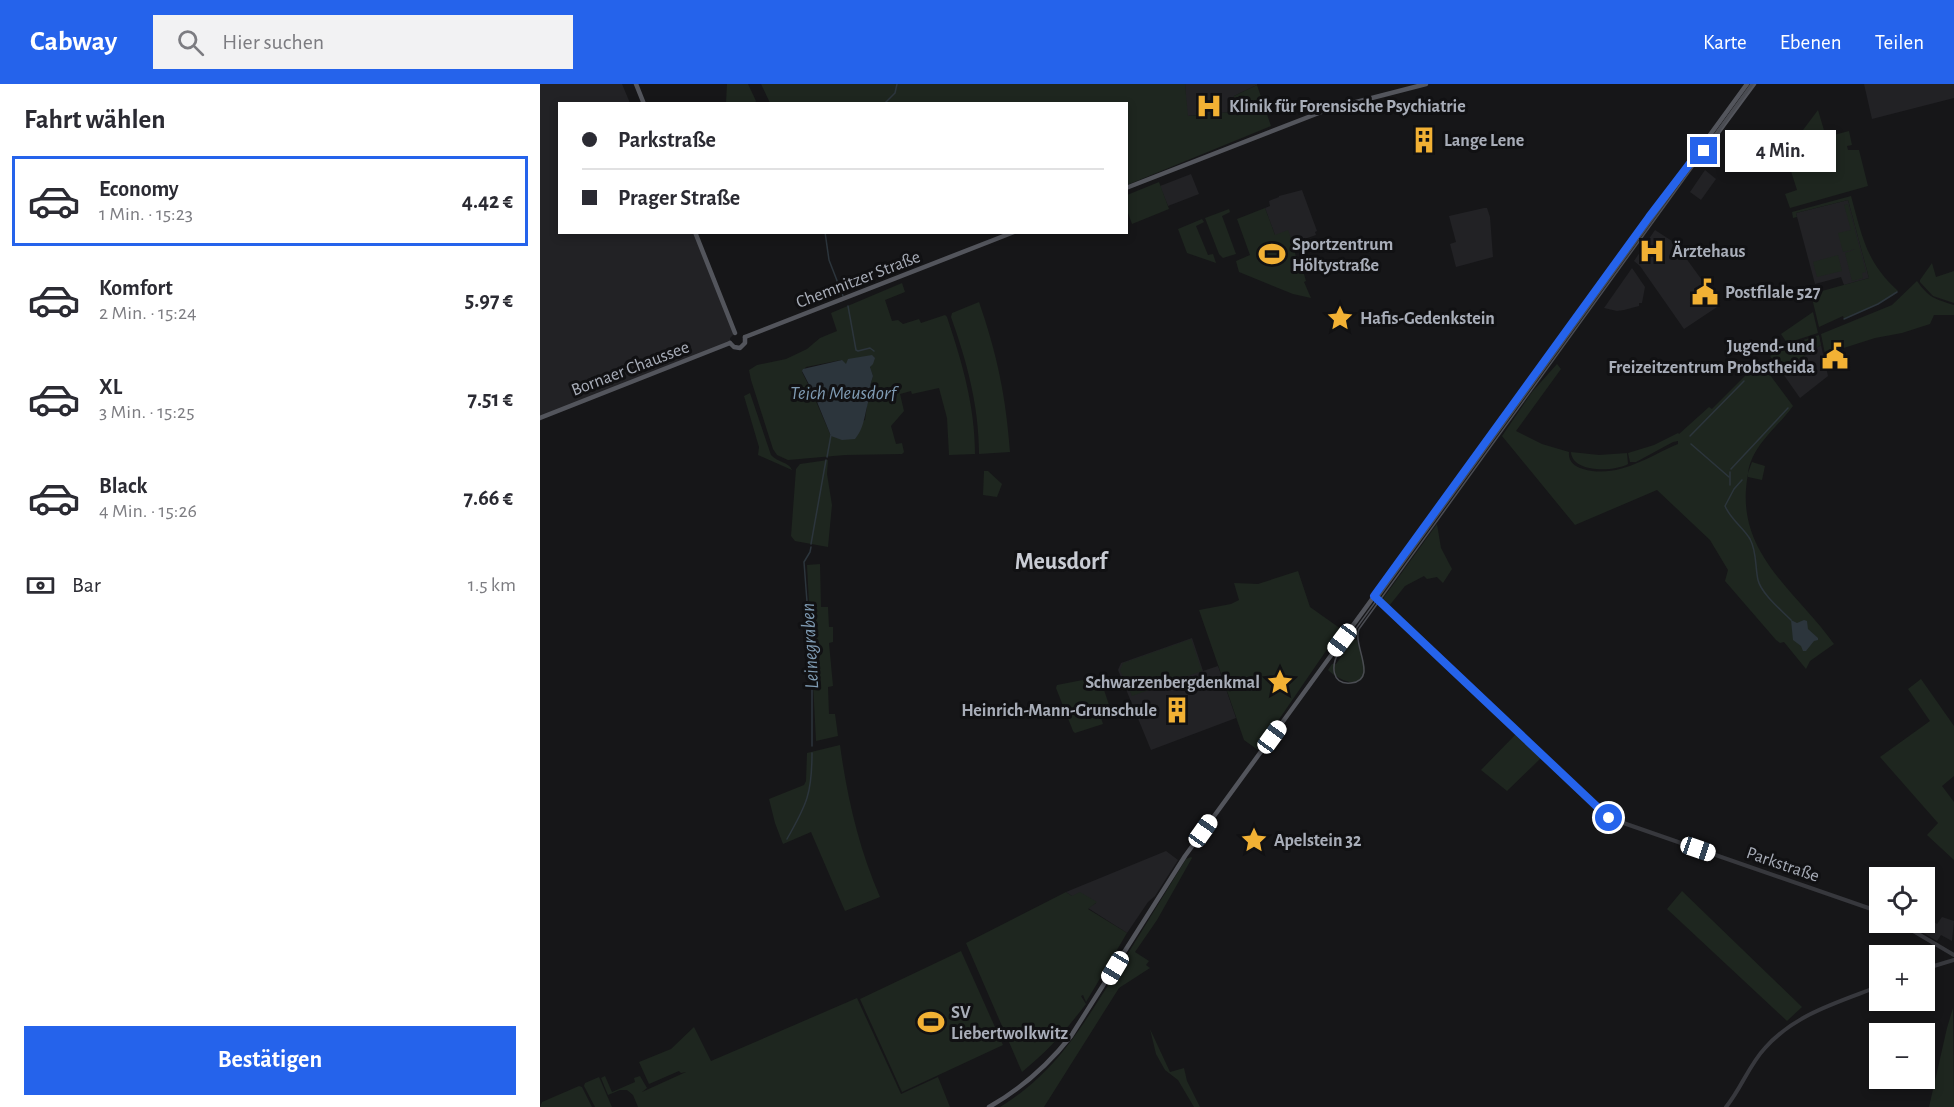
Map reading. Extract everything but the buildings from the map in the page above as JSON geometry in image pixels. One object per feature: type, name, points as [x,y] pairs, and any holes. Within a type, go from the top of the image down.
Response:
[{"type":"main road","points":[[636,84],[643,102]]},
{"type":"main road","points":[[1128,187],[1329,109],[1425,84]]},
{"type":"main road","points":[[989,1107],[1032,1078],[1071,1036],[1185,856],[1215,813],[1747,84]]},
{"type":"main road","points":[[1691,162],[1709,146],[1754,84]]},
{"type":"main road","points":[[696,234],[735,333]]},
{"type":"main road","name":"Chemnitzer Straße","points":[[745,337],[1009,234]]},
{"type":"main road","points":[[735,333],[741,333],[745,337],[745,343],[740,348],[730,343],[730,338],[735,333]]},
{"type":"main road","name":"Bornaer Chaussee","points":[[540,418],[730,343]]},
{"type":"street","name":"Parkstraße","points":[[1374,596],[1609,818],[1869,908]]},
{"type":"street","points":[[1917,933],[1954,955]]},
{"type":"street","points":[[1935,966],[1954,960]]},
{"type":"street","points":[[1726,1107],[1756,1060],[1774,1039],[1823,1007],[1869,990]]},
{"type":"shaded area","points":[[540,84],[622,84],[630,102],[558,102],[558,234],[695,234],[735,333],[730,338],[730,343],[540,418]]},
{"type":"shaded area","points":[[727,84],[748,84],[756,101],[756,102],[726,102]]},
{"type":"shaded area","points":[[761,84],[1185,84],[1188,116],[1231,112],[1234,96],[1257,85],[1271,126],[1128,185],[1128,102],[770,102]]},
{"type":"shaded area","name":"Klinik für Forensische Psychiatrie","points":[[1185,84],[1257,85],[1234,96],[1231,112],[1187,116]]},
{"type":"shaded area","points":[[1864,84],[1954,84],[1954,98],[1872,119]]},
{"type":"shaded area","points":[[1818,110],[1826,137],[1849,131],[1852,145],[1847,146],[1848,150],[1859,150],[1868,186],[1790,208],[1785,194],[1797,190],[1790,168],[1784,159],[1787,156],[1785,154]]},
{"type":"shaded area","points":[[1705,170],[1716,179],[1701,200],[1690,192]]},
{"type":"shaded area","points":[[1191,174],[1199,194],[1168,206],[1160,186]]},
{"type":"shaded area","points":[[1159,182],[1169,209],[1132,224],[1128,213],[1128,195]]},
{"type":"shaded area","points":[[1302,190],[1317,231],[1316,235],[1293,243],[1275,235],[1265,208],[1270,206],[1269,201],[1279,196]]},
{"type":"shaded area","points":[[1851,196],[1862,236],[1872,259],[1898,291],[1878,304],[1819,327],[1811,294],[1869,278],[1848,200],[1796,213],[1797,217],[1793,218],[1792,212]]},
{"type":"shaded area","points":[[1848,200],[1869,278],[1844,285],[1841,277],[1815,284],[1796,213]]},
{"type":"shaded area","points":[[1848,204],[1866,272],[1862,273],[1863,278],[1852,281],[1845,253],[1856,249],[1843,252],[1838,233],[1851,230],[1844,205]]},
{"type":"shaded area","name":"Sportzentrum Höltystraße","points":[[1265,208],[1275,235],[1288,230],[1311,298],[1293,294],[1239,272],[1236,261],[1250,255],[1237,219]]},
{"type":"shaded area","points":[[1487,208],[1490,217],[1493,257],[1456,267],[1450,244],[1456,242],[1449,216]]},
{"type":"shaded area","points":[[1229,209],[1230,212],[1222,216],[1236,254],[1223,258],[1219,254],[1205,218]]},
{"type":"shaded area","points":[[1202,219],[1204,222],[1196,226],[1208,255],[1213,254],[1216,263],[1187,253],[1178,229]]},
{"type":"shaded area","points":[[1655,230],[1675,243],[1720,305],[1684,329],[1640,266],[1634,261]]},
{"type":"shaded area","points":[[1838,255],[1842,271],[1817,277],[1813,262]]},
{"type":"shaded area","points":[[1932,263],[1936,277],[1954,271],[1954,303],[1933,296],[1920,282]]},
{"type":"shaded area","points":[[1632,268],[1645,287],[1642,303],[1639,303],[1639,306],[1617,311],[1604,308]]},
{"type":"shaded area","points":[[1917,281],[1933,297],[1954,305],[1954,315],[1934,315],[1930,324],[1825,354],[1821,334],[1892,305]]},
{"type":"shaded area","points":[[902,283],[905,292],[885,300],[892,321],[898,320],[903,324],[919,319],[921,323],[945,315],[953,334],[967,384],[973,419],[975,454],[949,455],[947,418],[939,388],[912,394],[911,391],[900,394],[904,411],[891,426],[896,444],[902,443],[904,452],[902,454],[845,455],[788,460],[777,455],[773,449],[749,370],[757,365],[786,359],[807,349],[820,338],[837,331],[831,313]],"holes":[[[841,360],[845,364],[871,365],[873,376],[870,386],[873,391],[867,405],[865,420],[831,436],[802,372],[806,367]]]},
{"type":"shaded area","points":[[979,302],[1000,376],[1010,452],[979,454],[977,419],[971,384],[951,317],[952,313]]},
{"type":"shaded area","points":[[1813,312],[1818,333],[1787,343],[1781,334]]},
{"type":"shaded area","points":[[1819,335],[1821,345],[1781,371],[1770,356],[1794,343]]},
{"type":"shaded area","points":[[1821,345],[1828,376],[1800,398],[1781,371]]},
{"type":"shaded area","points":[[1757,360],[1793,406],[1760,445],[1750,463],[1748,473],[1752,462],[1765,466],[1762,480],[1748,477],[1748,474],[1746,501],[1750,526],[1758,548],[1786,587],[1834,644],[1810,661],[1806,669],[1784,642],[1780,643],[1776,640],[1725,581],[1728,570],[1710,540],[1657,490],[1575,525],[1502,436],[1532,392],[1557,364],[1561,369],[1516,431],[1542,444],[1569,452],[1572,463],[1583,469],[1608,471],[1620,469],[1678,444],[1678,441],[1673,442],[1636,462],[1630,462],[1628,453],[1679,434],[1709,407],[1712,409],[1745,376],[1744,373]]},
{"type":"shaded area","points":[[750,393],[771,455],[792,470],[758,455],[759,447],[744,396]]},
{"type":"shaded area","points":[[1571,452],[1599,455],[1627,453],[1628,464],[1622,467],[1595,469],[1578,464]]},
{"type":"shaded area","points":[[828,460],[827,474],[832,505],[828,547],[795,541],[791,536],[796,469],[800,464]]},
{"type":"shaded area","points":[[984,471],[988,471],[1002,484],[997,497],[983,495]]},
{"type":"shaded area","points":[[1437,524],[1441,548],[1452,569],[1443,583],[1437,577],[1427,579],[1424,576],[1405,586],[1389,606],[1382,600]]},
{"type":"shaded area","points":[[820,564],[821,607],[828,607],[829,627],[833,627],[833,642],[829,643],[833,686],[828,687],[829,714],[835,714],[838,736],[816,741],[807,565]]},
{"type":"shaded area","points":[[1298,571],[1310,607],[1341,629],[1258,750],[1244,740],[1199,610],[1231,604],[1239,600],[1234,583],[1258,584]]},
{"type":"shaded area","points":[[1192,638],[1203,671],[1218,666],[1236,718],[1151,750],[1118,670],[1121,663]]},
{"type":"shaded area","points":[[1191,639],[1202,671],[1132,696],[1120,670],[1123,663]]},
{"type":"shaded area","points":[[1353,640],[1357,640],[1365,668],[1364,676],[1360,681],[1350,682],[1328,670],[1332,664],[1336,664]]},
{"type":"shaded area","points":[[1098,677],[1111,711],[1100,715],[1103,724],[1075,733],[1056,688],[1057,685]]},
{"type":"shaded area","points":[[1921,679],[1954,726],[1954,776],[1942,786],[1954,802],[1954,860],[1927,835],[1938,823],[1880,757],[1930,721],[1908,689]]},
{"type":"shaded area","points":[[1516,734],[1541,758],[1507,791],[1481,770]]},
{"type":"shaded area","points":[[840,745],[855,822],[880,897],[845,911],[811,832],[783,844],[769,799],[804,785],[807,753]]},
{"type":"shaded area","points":[[1166,851],[1178,860],[1127,933],[1088,908],[1096,903],[1066,892]]},
{"type":"shaded area","points":[[1191,857],[1157,920],[1135,952],[1149,961],[1146,965],[1150,968],[1119,988],[1044,1107],[1000,1107],[1037,1079],[1079,1030],[1116,973],[1120,972],[1119,968],[1186,859]]},
{"type":"shaded area","points":[[1682,891],[1802,1007],[1787,1021],[1667,909]]},
{"type":"shaded area","points":[[1066,892],[1072,896],[1080,892],[1097,902],[1088,909],[1127,933],[1086,1002],[1083,995],[1081,996],[1086,1004],[1056,1040],[1022,1072],[966,943]]},
{"type":"shaded area","points":[[1942,917],[1954,921],[1952,941],[1941,935],[1937,941],[1923,933],[1935,933],[1935,923],[1937,924]]},
{"type":"shaded area","name":"SV Liebertwolkwitz","points":[[961,951],[1003,1045],[902,1092],[860,999]]},
{"type":"shaded area","points":[[857,998],[901,1094],[938,1077],[950,1107],[638,1107],[633,1095],[627,1090],[608,1095],[601,1078],[605,1076],[612,1092],[635,1082],[634,1078],[640,1076],[647,1088],[642,1092],[686,1072],[679,1071],[649,1084],[639,1062],[671,1049],[694,1027],[711,1061]]},
{"type":"shaded area","points":[[1953,1008],[1954,1107],[1929,1107],[1933,1089],[1935,1089]]},
{"type":"shaded area","points":[[1150,1029],[1170,1072],[1184,1068],[1187,1081],[1200,1107],[1194,1107],[1178,1080],[1165,1070],[1156,1054]]},
{"type":"shaded area","points":[[599,1077],[612,1107],[595,1107],[584,1086],[585,1083]]},
{"type":"shaded area","points":[[579,1086],[582,1087],[592,1107],[540,1107],[542,1102]]},
{"type":"water","name":"Teich Meusdorf","points":[[872,355],[875,358],[870,367],[873,376],[870,386],[873,390],[859,434],[855,439],[842,440],[831,436],[803,369],[842,360],[846,364],[848,359]]},
{"type":"water","points":[[1791,620],[1797,623],[1807,621],[1808,629],[1818,638],[1806,651],[1803,651],[1801,646],[1793,640]]},
{"type":"waterway","name":"Leinegraben","points":[[886,102],[895,93],[897,84]]},
{"type":"waterway","name":"Leinegraben","points":[[825,234],[829,260],[843,296]]},
{"type":"waterway","points":[[1844,319],[1878,304],[1897,292]]},
{"type":"waterway","name":"Leinegraben","points":[[848,306],[856,350],[870,348],[874,351]]},
{"type":"waterway","points":[[1690,436],[1744,381]]},
{"type":"waterway","points":[[1731,469],[1788,408]]},
{"type":"waterway","name":"Leinegraben","points":[[827,457],[831,435]]},
{"type":"waterway","points":[[1691,444],[1729,477]]},
{"type":"waterway","name":"Leinegraben","points":[[811,544],[826,460]]},
{"type":"waterway","points":[[1730,472],[1730,485]]},
{"type":"waterway","points":[[1742,480],[1725,506],[1752,544],[1760,585],[1791,620]]},
{"type":"waterway","name":"Leinegraben","points":[[811,547],[804,562],[812,668],[812,746]]},
{"type":"waterway","name":"Leinegraben","points":[[787,839],[807,798],[812,753]]},
{"type":"tram line","points":[[1751,84],[1339,652],[1334,673],[1340,681],[1351,683],[1363,676],[1359,629],[1753,84]]},
{"type":"place","name":"Klinik für Forensische Psychiatrie","points":[[1209,106]]},
{"type":"place","name":"Lange Lene","points":[[1424,140]]},
{"type":"place","name":"Ärztehaus","points":[[1652,251]]},
{"type":"place","name":"Sportzentrum Höltystraße","points":[[1272,254]]},
{"type":"place","name":"Postfilale 527","points":[[1705,292]]},
{"type":"place","name":"Hafis-Gedenkstein","points":[[1340,318]]},
{"type":"place","name":"Jugend- und Freizeitzentrum Probstheida","points":[[1835,356]]},
{"type":"place","name":"Schwarzenbergdenkmal","points":[[1280,682]]},
{"type":"place","name":"Heinrich-Mann-Grunschule","points":[[1177,710]]},
{"type":"place","name":"Apelstein 32","points":[[1254,840]]},
{"type":"place","name":"SV Liebertwolkwitz","points":[[931,1022]]},
{"type":"district","name":"Meusdorf","points":[[1061,561]]},
{"type":"route","points":[[1609,818],[1374,596],[1649,217],[1691,162],[1704,151]]}]
